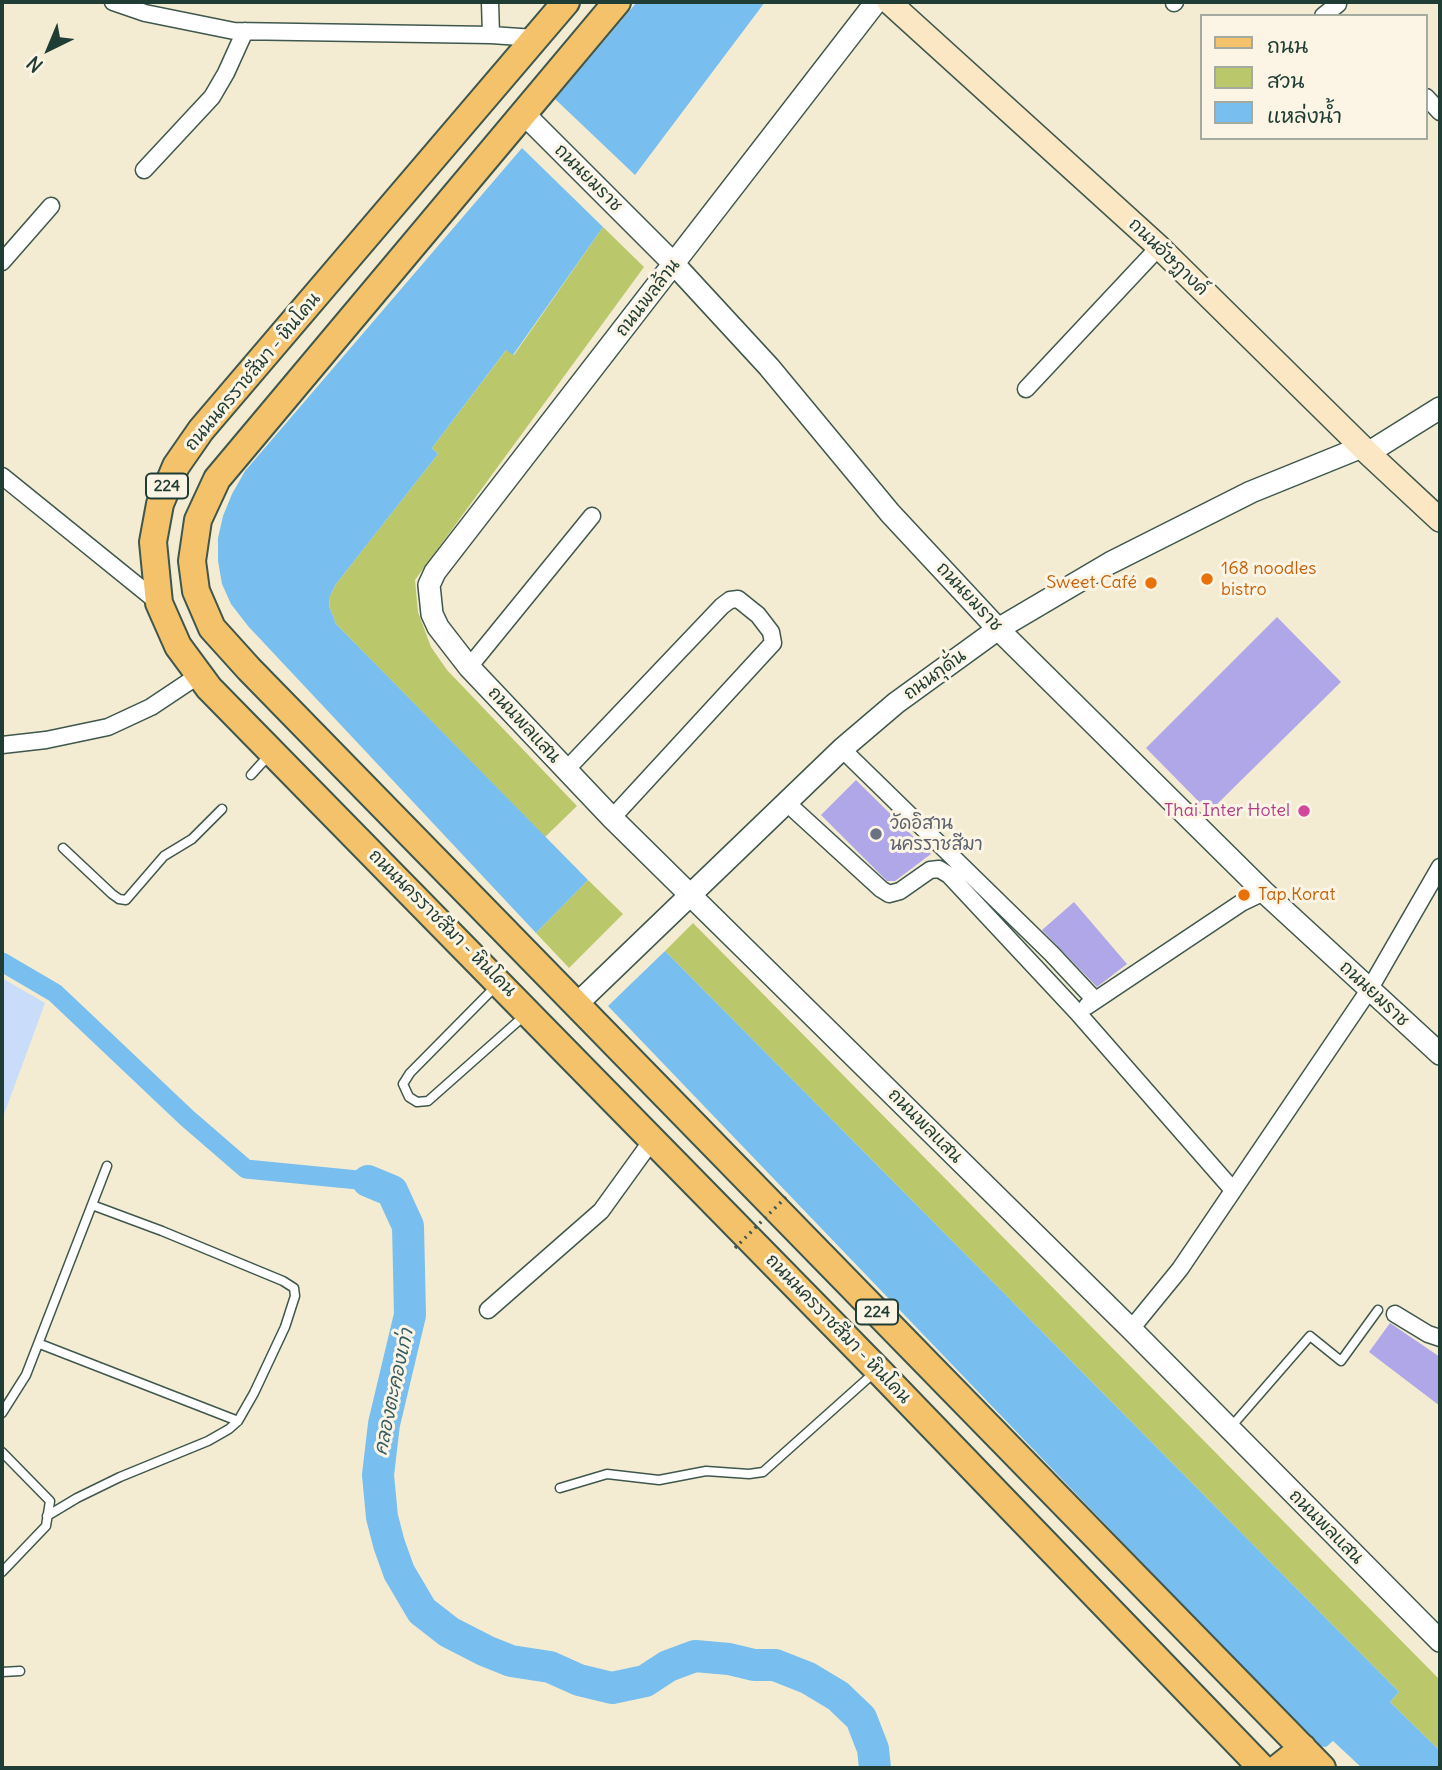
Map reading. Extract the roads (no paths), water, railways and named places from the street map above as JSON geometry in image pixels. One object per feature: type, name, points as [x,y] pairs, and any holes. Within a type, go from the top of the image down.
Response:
[{"type":"main road","name":"ถนนนครราชสีมา - หินโคน","points":[[566,2],[201,430],[176,466],[160,503],[153,541],[159,603],[178,646],[209,688],[549,1032],[1262,1768]]},
{"type":"main road","points":[[494,87],[524,114],[617,2]]},
{"type":"main road","name":"ถนนอัษฎางค์","points":[[889,2],[1159,247],[1440,520]]},
{"type":"main road","name":"224","points":[[524,114],[218,479],[198,520],[192,561],[196,591],[212,628],[449,877],[577,1004],[1322,1768]]},
{"type":"main road","points":[[549,1032],[577,1004]]},
{"type":"main road","points":[[1231,1737],[1239,1759],[1238,1768]]},
{"type":"main road","points":[[1278,1768],[1303,1748]]},
{"type":"street","points":[[113,2],[145,13],[245,31],[535,38]]},
{"type":"street","points":[[490,2],[491,35]]},
{"type":"street","name":"ถนนพลล้าน","points":[[429,598],[429,585],[435,572],[876,2]]},
{"type":"street","points":[[144,170],[212,97],[245,31]]},
{"type":"street","points":[[1428,99],[1440,112]]},
{"type":"street","name":"ถนนยมราช","points":[[524,114],[674,264],[769,367],[890,513],[998,629],[1264,892],[1440,1054]]},
{"type":"street","points":[[2,262],[51,206]]},
{"type":"street","points":[[1026,389],[1159,247]]},
{"type":"street","name":"ถนนกุดั่น","points":[[577,1004],[842,749],[896,703],[998,629],[1110,563],[1227,504],[1365,450],[1440,408]]},
{"type":"street","points":[[2,476],[159,603]]},
{"type":"street","points":[[469,667],[592,516]]},
{"type":"street","name":"ถนนพลแสน","points":[[429,598],[438,627],[469,667],[612,818],[1130,1329],[1440,1641]]},
{"type":"street","points":[[566,770],[730,600],[740,599],[758,615],[771,632],[773,643],[612,818]]},
{"type":"street","points":[[2,745],[46,740],[108,727],[151,707],[199,675]]},
{"type":"street","points":[[842,749],[1096,1000]]},
{"type":"street","points":[[788,803],[881,889],[890,894],[900,891],[930,870],[939,869],[946,872],[1077,1012],[1232,1189]]},
{"type":"street","points":[[1130,1329],[1180,1269],[1369,990],[1440,867]]},
{"type":"street","points":[[1077,1012],[1241,903],[1264,892]]},
{"type":"street","points":[[488,1310],[601,1211],[653,1139]]},
{"type":"street","points":[[1395,1314],[1428,1334],[1440,1338]]},
{"type":"lane","points":[[251,775],[272,751]]},
{"type":"lane","points":[[63,848],[112,894],[126,900],[164,856],[192,839],[222,809]]},
{"type":"lane","points":[[500,982],[410,1073],[403,1084],[409,1097],[417,1102],[428,1101],[529,1012]]},
{"type":"lane","points":[[2,1413],[26,1375],[40,1344],[107,1166]]},
{"type":"lane","points":[[47,1516],[120,1477],[208,1441],[229,1429],[238,1421],[285,1327],[295,1296],[294,1288],[283,1281],[92,1205]]},
{"type":"lane","points":[[1228,1430],[1310,1336],[1341,1361],[1378,1310]]},
{"type":"lane","points":[[40,1344],[238,1421]]},
{"type":"lane","points":[[561,1488],[607,1474],[659,1480],[698,1471],[748,1475],[763,1472],[878,1370]]},
{"type":"lane","points":[[2,1452],[50,1501],[46,1526],[2,1572]]},
{"type":"lane","points":[[2,1672],[20,1671]]},
{"type":"water","points":[[637,2],[765,2],[635,175],[555,99]]},
{"type":"water","points":[[522,148],[603,227],[513,355],[506,350],[432,448],[438,454],[336,584],[329,606],[336,624],[588,880],[536,933],[248,626],[231,604],[222,584],[218,561],[218,538],[223,516],[245,471]]},
{"type":"water","points":[[665,951],[1399,1692],[1390,1702],[1440,1751],[1440,1768],[1362,1768],[1333,1741],[1326,1747],[1318,1746],[608,1006]]},
{"type":"waterway","name":"คลองตะคองเก่า","points":[[2,962],[55,993],[187,1118],[246,1169],[368,1181]]},
{"type":"waterway","name":"คลองตะคองเก่า","points":[[368,1181],[392,1191],[408,1226],[410,1315],[384,1424],[378,1475],[382,1517],[389,1544],[399,1572],[422,1611],[449,1632],[486,1651],[511,1661],[550,1667],[579,1680],[612,1688],[645,1681],[668,1666],[695,1656],[729,1659],[754,1665],[775,1665],[808,1678],[838,1696],[861,1718],[873,1749],[875,1768]]},
{"type":"place","name":"168 noodles bistro","points":[[1207,579]]},
{"type":"place","name":"Sweet Café","points":[[1151,583]]},
{"type":"place","name":"Thai Inter Hotel","points":[[1304,811]]},
{"type":"place","name":"วัดอิสาน นครราชสีมา","points":[[876,834]]},
{"type":"place","name":"Tap Korat","points":[[1244,895]]}]
